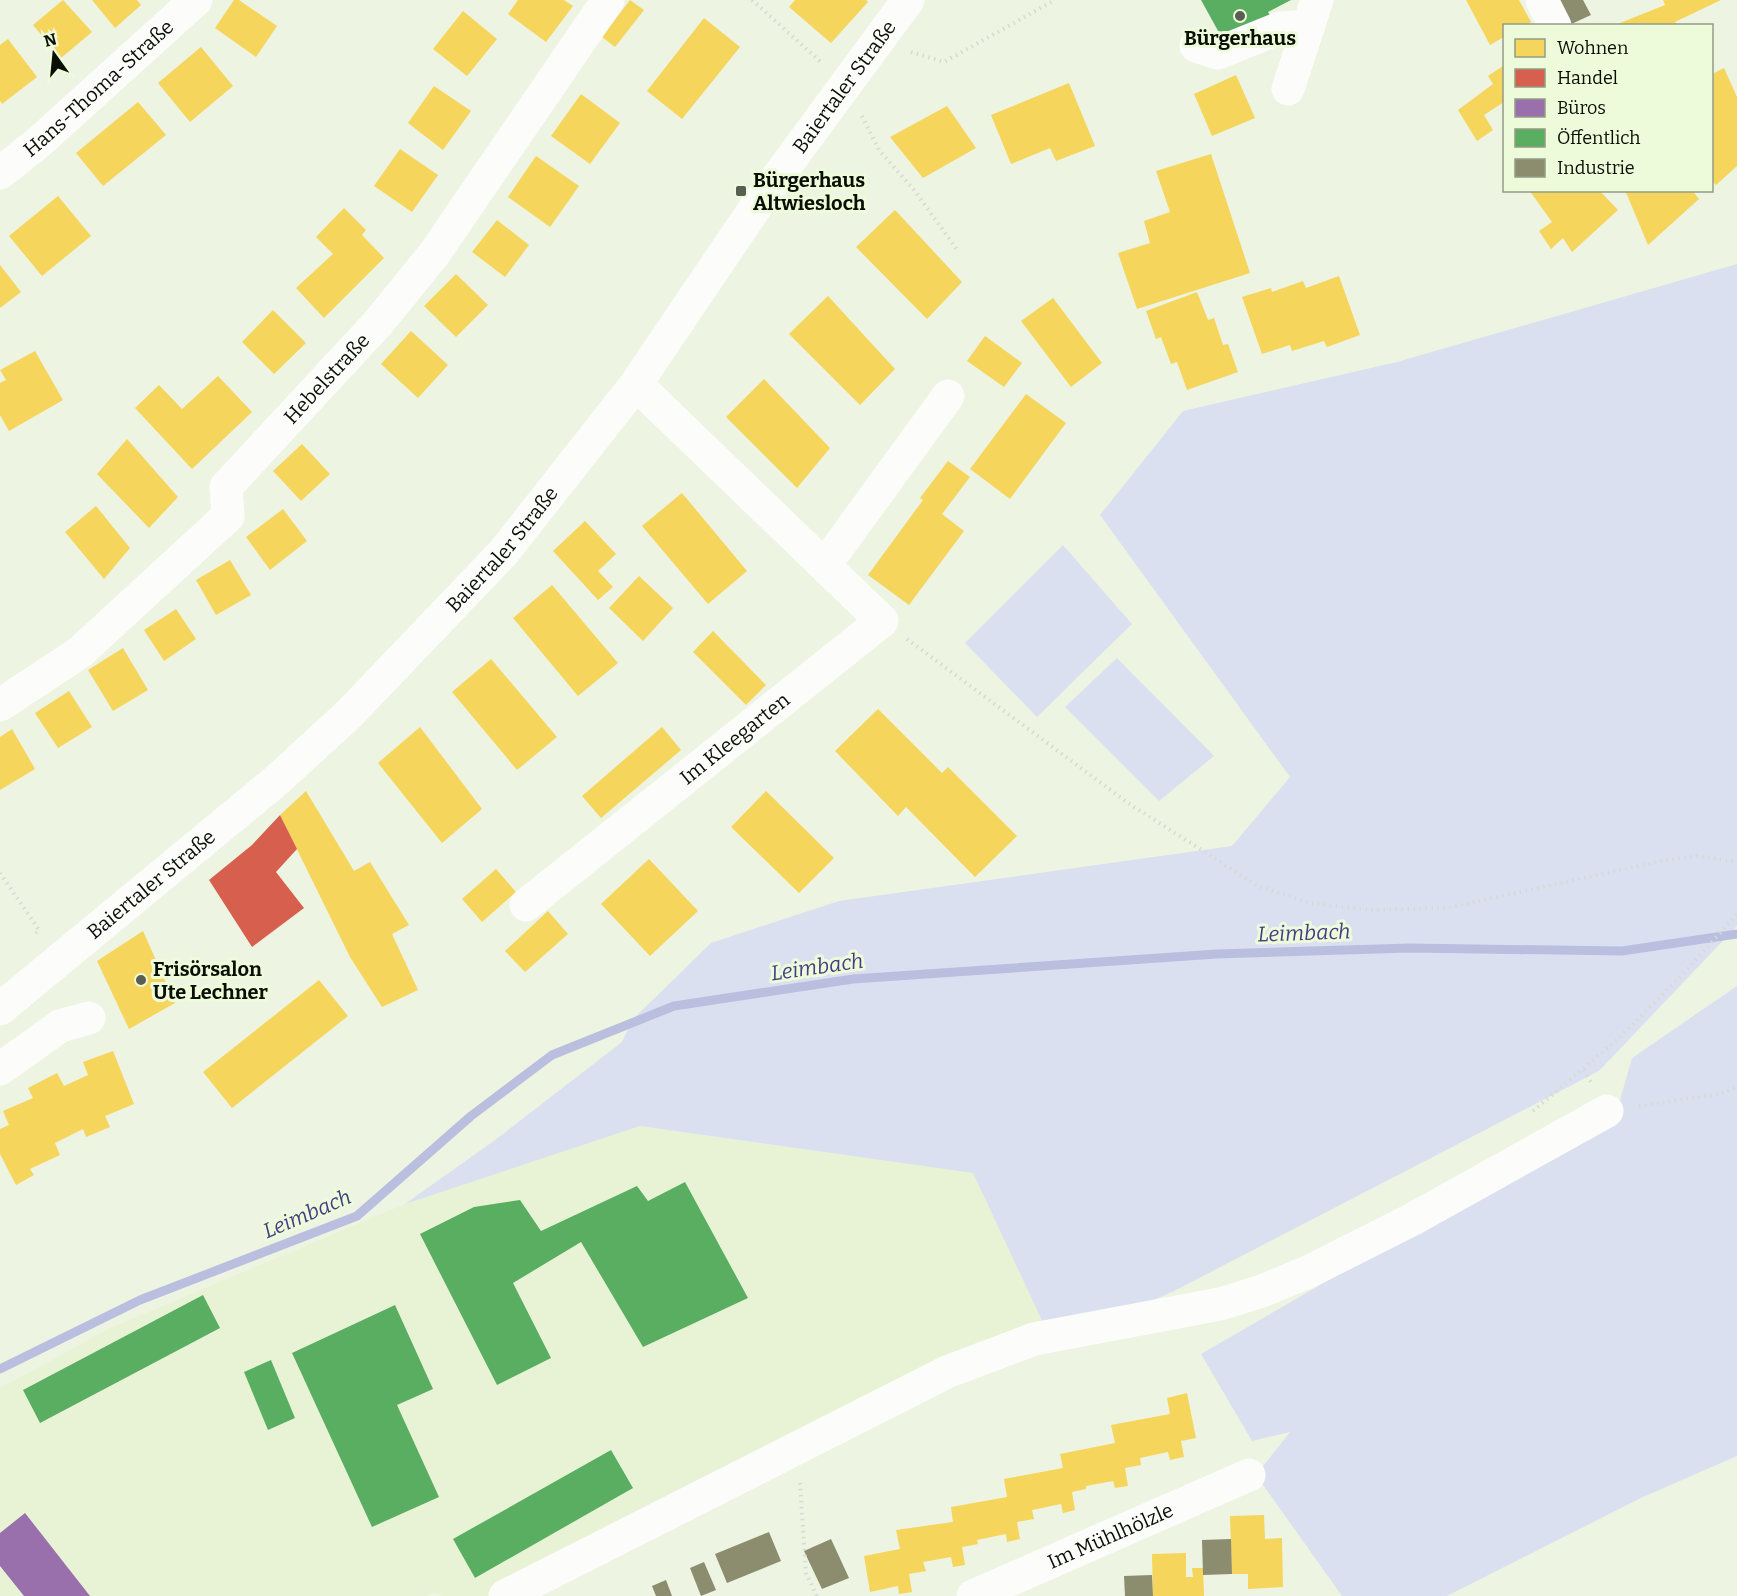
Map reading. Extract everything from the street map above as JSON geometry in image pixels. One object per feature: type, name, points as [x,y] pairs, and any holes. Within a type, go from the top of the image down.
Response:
[{"type":"street","name":"Hans-Thoma-Straße","points":[[0,173],[39,142],[196,0]]},
{"type":"street","name":"Hebelstraße","points":[[0,705],[78,653],[228,516],[226,487],[378,323],[434,254],[608,0]]},
{"type":"street","name":"Baiertaler Straße","points":[[0,1009],[277,780],[349,714],[504,553],[636,384],[757,205],[908,0]]},
{"type":"street","points":[[1542,0],[1554,24]]},
{"type":"street","points":[[1196,46],[1218,53],[1313,13]]},
{"type":"street","points":[[1288,89],[1313,13]]},
{"type":"street","points":[[636,384],[882,621]]},
{"type":"street","points":[[825,565],[948,396]]},
{"type":"street","name":"Im Kleegarten","points":[[525,905],[882,621]]},
{"type":"street","points":[[0,1069],[60,1026],[89,1018]]},
{"type":"street","points":[[506,1596],[947,1372],[1034,1339],[1220,1304],[1262,1291],[1308,1272],[1413,1220],[1607,1111]]},
{"type":"street","name":"Im Mühlhölzle","points":[[973,1596],[1249,1475]]},
{"type":"path","points":[[752,0],[812,55]]},
{"type":"path","points":[[944,62],[1055,0]]},
{"type":"path","points":[[879,150],[914,190],[958,251]]},
{"type":"path","points":[[882,621],[1128,803],[1258,886],[1310,903],[1371,910],[1447,908],[1661,861],[1697,856],[1737,862]]},
{"type":"path","points":[[0,873],[39,930]]},
{"type":"path","points":[[1686,971],[1737,914]]},
{"type":"path","points":[[1584,1070],[1607,1111],[1720,1094],[1737,1087]]},
{"type":"path","points":[[799,1477],[806,1573],[817,1596]]},
{"type":"shaded area","points":[[1737,264],[1737,926],[1599,1071],[1174,1291],[1053,1344],[973,1173],[640,1126],[405,1204],[495,1140],[622,1042],[633,1019],[711,943],[839,901],[1232,846],[1290,777],[1100,515],[1183,411],[1397,362]]},
{"type":"shaded area","points":[[1063,545],[1132,624],[1037,717],[965,643]]},
{"type":"shaded area","points":[[1117,658],[1214,756],[1159,801],[1065,707]]},
{"type":"shaded area","points":[[1737,986],[1737,1456],[1643,1497],[1447,1596],[1342,1596],[1256,1475],[1290,1432],[1252,1441],[1201,1354],[1448,1211],[1614,1121],[1632,1058]]},
{"type":"shaded area","points":[[640,1126],[974,1173],[1053,1344],[783,1464],[523,1596],[444,1596],[433,1593],[427,1596],[0,1596],[0,1388],[110,1328],[405,1204]]},
{"type":"building: Wohnen","points":[[63,0],[92,32],[61,58],[33,25]]},
{"type":"building: Wohnen","points":[[92,0],[137,0],[141,5],[115,28]]},
{"type":"building: Wohnen","points":[[234,0],[239,0],[277,26],[256,57],[215,28]]},
{"type":"building: Wohnen","points":[[518,0],[564,0],[573,6],[546,42],[508,14]]},
{"type":"building: Wohnen","points":[[630,0],[644,10],[615,47],[602,37]]},
{"type":"building: Wohnen","points":[[795,0],[866,0],[868,2],[831,43],[789,7]]},
{"type":"building: Wohnen","points":[[1466,0],[1519,0],[1531,22],[1503,24],[1503,38],[1490,45]]},
{"type":"building: Wohnen","points":[[1663,0],[1721,0],[1675,22],[1676,24],[1620,23],[1665,5]]},
{"type":"building: Wohnen","points":[[463,11],[497,39],[467,76],[433,49]]},
{"type":"building: Wohnen","points":[[704,18],[740,47],[682,119],[647,91]]},
{"type":"building: Wohnen","points":[[8,39],[37,77],[2,104],[0,100],[0,45]]},
{"type":"building: Wohnen","points":[[201,47],[233,86],[190,122],[158,83]]},
{"type":"building: Wohnen","points":[[1503,66],[1503,103],[1484,115],[1493,130],[1477,141],[1458,110],[1493,84],[1488,76]]},
{"type":"building: Wohnen","points":[[1724,68],[1737,97],[1737,166],[1716,185],[1713,182],[1713,74]]},
{"type":"building: Wohnen","points":[[1236,75],[1255,118],[1212,136],[1194,94]]},
{"type":"building: Wohnen","points":[[1069,83],[1095,146],[1056,161],[1050,148],[1011,164],[991,115]]},
{"type":"building: Wohnen","points":[[434,86],[471,111],[443,150],[408,123]]},
{"type":"building: Wohnen","points":[[581,94],[620,123],[590,164],[551,136]]},
{"type":"building: Wohnen","points":[[138,102],[166,135],[103,186],[76,153]]},
{"type":"building: Wohnen","points":[[947,106],[976,148],[923,178],[890,137]]},
{"type":"building: Wohnen","points":[[400,149],[438,175],[412,212],[374,186]]},
{"type":"building: Wohnen","points":[[1211,154],[1250,273],[1137,309],[1118,253],[1150,243],[1144,221],[1170,212],[1156,171]]},
{"type":"building: Wohnen","points":[[536,156],[579,186],[550,227],[508,197]]},
{"type":"building: Wohnen","points":[[1530,192],[1601,192],[1618,210],[1572,252],[1563,238],[1551,249],[1539,231],[1552,222]]},
{"type":"building: Wohnen","points":[[1626,192],[1694,192],[1699,199],[1648,245]]},
{"type":"building: Wohnen","points":[[58,196],[91,236],[42,276],[9,236]]},
{"type":"building: Wohnen","points":[[344,208],[366,230],[362,235],[384,258],[324,318],[296,288],[333,254],[316,237]]},
{"type":"building: Wohnen","points":[[895,210],[962,282],[927,319],[856,247]]},
{"type":"building: Wohnen","points":[[497,220],[529,245],[505,277],[472,252]]},
{"type":"building: Wohnen","points":[[0,265],[21,292],[0,308]]},
{"type":"building: Wohnen","points":[[456,274],[488,305],[456,337],[424,306]]},
{"type":"building: Wohnen","points":[[1339,276],[1360,335],[1327,347],[1324,341],[1292,351],[1290,345],[1262,354],[1242,297],[1271,288],[1272,292],[1303,281],[1306,288]]},
{"type":"building: Wohnen","points":[[1197,292],[1208,320],[1214,318],[1223,345],[1228,344],[1238,372],[1187,390],[1177,362],[1171,364],[1161,337],[1156,339],[1146,311]]},
{"type":"building: Wohnen","points":[[828,296],[895,369],[860,405],[789,334]]},
{"type":"building: Wohnen","points":[[1053,298],[1102,363],[1071,387],[1021,321]]},
{"type":"building: Wohnen","points":[[273,310],[306,343],[274,374],[242,342]]},
{"type":"building: Wohnen","points":[[411,331],[448,365],[418,398],[381,364]]},
{"type":"building: Wohnen","points":[[985,336],[1022,363],[1004,387],[967,361]]},
{"type":"building: Wohnen","points":[[35,351],[63,400],[9,431],[0,415],[0,383],[6,380],[0,370]]},
{"type":"building: Wohnen","points":[[218,376],[252,412],[192,469],[135,408],[159,385],[182,409]]},
{"type":"building: Wohnen","points":[[764,379],[830,448],[797,488],[726,417]]},
{"type":"building: Wohnen","points":[[1026,394],[1066,423],[1010,499],[970,469]]},
{"type":"building: Wohnen","points":[[127,439],[178,497],[149,528],[97,474]]},
{"type":"building: Wohnen","points":[[302,444],[330,474],[301,501],[273,471]]},
{"type":"building: Wohnen","points":[[948,461],[970,477],[942,514],[964,531],[909,605],[868,575],[923,500],[920,498]]},
{"type":"building: Wohnen","points":[[682,493],[747,571],[708,604],[642,526]]},
{"type":"building: Wohnen","points":[[96,506],[130,548],[104,579],[65,532]]},
{"type":"building: Wohnen","points":[[283,509],[307,541],[270,570],[246,537]]},
{"type":"building: Wohnen","points":[[585,521],[616,554],[598,571],[613,587],[598,600],[553,551]]},
{"type":"building: Wohnen","points":[[230,560],[251,595],[216,615],[196,580]]},
{"type":"building: Wohnen","points":[[639,576],[673,608],[643,641],[609,608]]},
{"type":"building: Wohnen","points":[[552,585],[618,663],[578,696],[513,618]]},
{"type":"building: Wohnen","points":[[176,609],[196,639],[164,661],[144,630]]},
{"type":"building: Wohnen","points":[[713,631],[766,685],[746,705],[693,652]]},
{"type":"building: Wohnen","points":[[123,648],[148,690],[113,711],[88,670]]},
{"type":"building: Wohnen","points":[[491,659],[557,737],[517,770],[452,692]]},
{"type":"building: Wohnen","points":[[69,691],[92,727],[58,748],[35,713]]},
{"type":"building: Wohnen","points":[[878,709],[942,773],[948,767],[1017,836],[975,877],[906,807],[898,816],[835,751]]},
{"type":"building: Wohnen","points":[[420,727],[482,809],[442,843],[378,763]]},
{"type":"building: Wohnen","points":[[662,727],[681,750],[601,818],[582,796]]},
{"type":"building: Wohnen","points":[[12,729],[35,769],[0,790],[0,737]]},
{"type":"building: Wohnen","points":[[306,791],[354,871],[370,862],[409,925],[392,934],[418,990],[382,1007],[350,957],[280,815]]},
{"type":"building: Wohnen","points":[[766,791],[834,858],[799,893],[731,827]]},
{"type":"building: Wohnen","points":[[649,859],[698,911],[650,956],[601,904]]},
{"type":"building: Wohnen","points":[[496,869],[516,892],[482,922],[462,899]]},
{"type":"building: Wohnen","points":[[548,911],[568,934],[525,972],[505,951]]},
{"type":"building: Wohnen","points":[[143,931],[175,1003],[129,1029],[97,961]]},
{"type":"building: Wohnen","points":[[319,980],[348,1016],[232,1108],[203,1072]]},
{"type":"building: Wohnen","points":[[113,1051],[134,1104],[105,1116],[110,1127],[86,1137],[83,1129],[55,1143],[60,1155],[30,1169],[34,1175],[16,1185],[0,1154],[0,1129],[9,1125],[3,1111],[33,1098],[28,1088],[57,1073],[64,1086],[88,1075],[83,1062]]},
{"type":"building: Wohnen","points":[[1187,1393],[1196,1438],[1181,1441],[1184,1457],[1170,1460],[1168,1452],[1140,1458],[1141,1465],[1125,1468],[1128,1486],[1115,1488],[1113,1481],[1086,1486],[1086,1489],[1072,1492],[1075,1510],[1063,1513],[1061,1504],[1032,1510],[1034,1519],[1017,1522],[1020,1539],[1007,1542],[1006,1534],[977,1540],[978,1544],[962,1547],[965,1565],[953,1567],[951,1557],[923,1562],[926,1571],[909,1574],[912,1592],[899,1594],[898,1586],[870,1592],[864,1556],[900,1549],[896,1530],[953,1522],[951,1507],[1007,1497],[1004,1479],[1063,1468],[1060,1454],[1115,1443],[1111,1425],[1170,1414],[1167,1398]]},
{"type":"building: Wohnen","points":[[1264,1515],[1265,1539],[1282,1538],[1283,1587],[1248,1589],[1248,1574],[1232,1574],[1230,1516]]},
{"type":"building: Wohnen","points":[[1186,1553],[1186,1577],[1193,1577],[1192,1568],[1203,1568],[1204,1596],[1153,1596],[1152,1554]]},
{"type":"building: Handel","points":[[280,815],[297,849],[276,872],[304,908],[252,947],[209,880],[252,845]]},
{"type":"building: Büros","points":[[25,1513],[90,1596],[24,1596],[0,1566],[0,1533]]},
{"type":"building: Öffentlich","name":"Bürgerhaus","points":[[1201,0],[1291,0],[1268,12],[1272,19],[1222,38]]},
{"type":"building: Öffentlich","points":[[685,1182],[748,1298],[643,1347],[581,1242],[513,1283],[551,1358],[497,1385],[420,1234],[474,1207],[520,1200],[541,1231],[637,1186],[648,1201]]},
{"type":"building: Öffentlich","points":[[203,1295],[220,1328],[40,1423],[23,1390]]},
{"type":"building: Öffentlich","points":[[395,1305],[433,1389],[397,1405],[439,1497],[372,1527],[292,1353]]},
{"type":"building: Öffentlich","points":[[271,1360],[295,1418],[268,1430],[244,1372]]},
{"type":"building: Öffentlich","points":[[611,1450],[633,1488],[475,1578],[453,1539]]},
{"type":"building: Industrie","points":[[1554,0],[1583,0],[1591,15],[1571,24],[1566,24]]},
{"type":"building: Industrie","points":[[769,1532],[781,1561],[727,1583],[715,1554]]},
{"type":"building: Industrie","points":[[831,1539],[849,1578],[822,1589],[804,1551]]},
{"type":"building: Industrie","points":[[1231,1539],[1232,1574],[1203,1575],[1202,1540]]},
{"type":"building: Industrie","points":[[704,1562],[716,1590],[701,1596],[690,1568]]},
{"type":"building: Industrie","points":[[1152,1575],[1153,1596],[1125,1596],[1124,1576]]},
{"type":"building: Industrie","points":[[666,1580],[672,1596],[656,1596],[652,1586]]},
{"type":"waterway","name":"Leimbach","points":[[0,1369],[140,1300],[357,1216],[471,1116],[552,1055],[674,1006],[853,979],[1217,954],[1410,948],[1622,951],[1737,934]]},
{"type":"place","name":"Bürgerhaus","points":[[1240,16]]},
{"type":"place","name":"Bürgerhaus Altwiesloch","points":[[741,191]]},
{"type":"place","name":"Frisörsalon Ute Lechner","points":[[141,980]]}]
